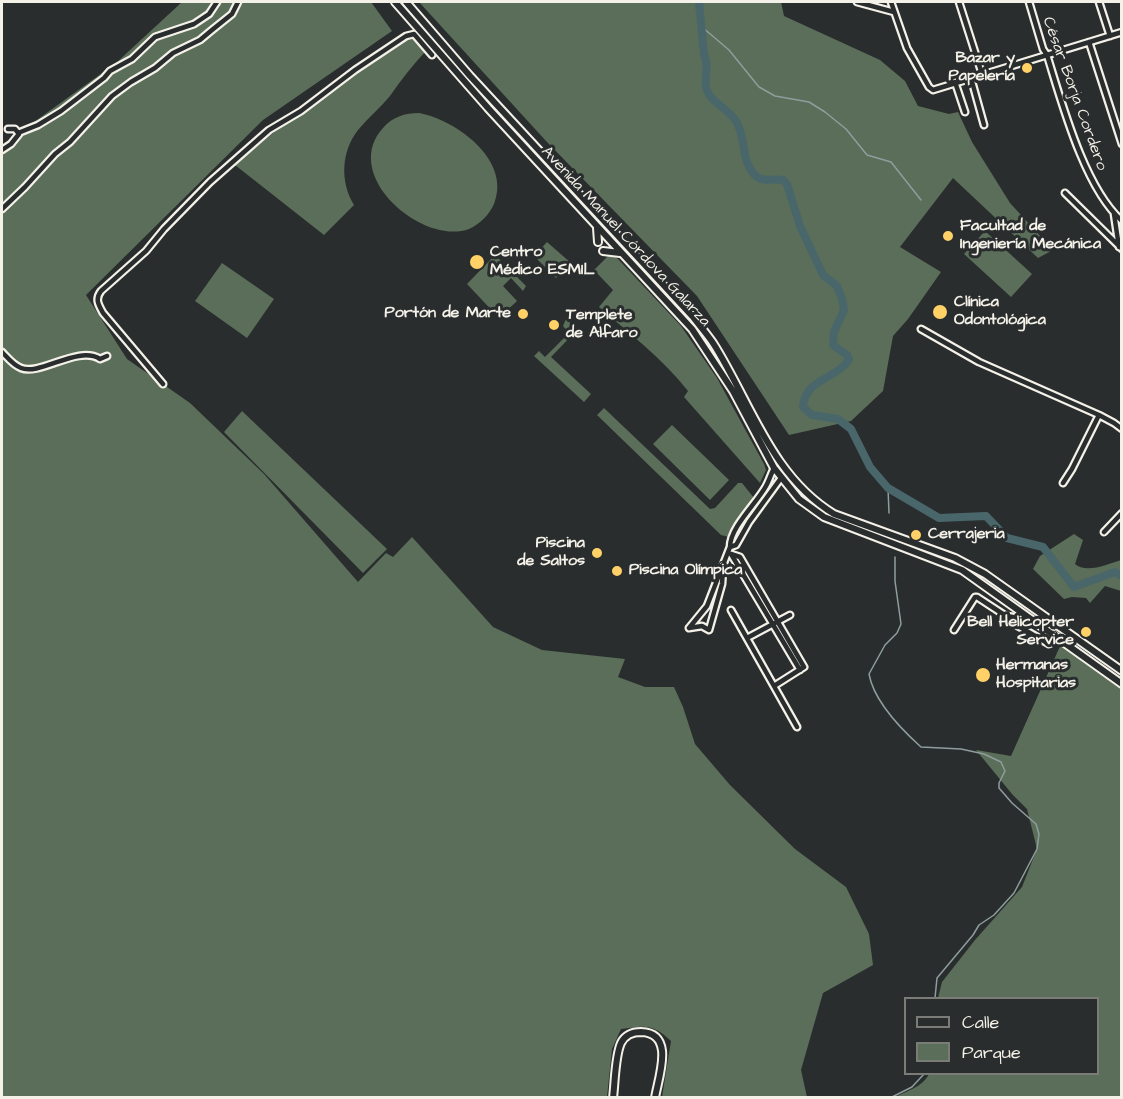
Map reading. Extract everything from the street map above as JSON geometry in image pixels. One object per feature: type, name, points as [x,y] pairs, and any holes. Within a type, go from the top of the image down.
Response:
[{"type":"main road","name":"Avenida Manuel Córdova Galarza","points":[[395,2],[488,108],[679,313],[705,346],[733,391],[774,468],[800,499],[816,512],[866,530],[901,538],[955,558],[985,574],[1122,671]]},
{"type":"main road","name":"Avenida Manuel Córdova Galarza","points":[[406,2],[470,76],[693,317],[712,342],[770,448],[798,485],[824,508],[866,530],[899,546],[962,570],[1122,684]]},
{"type":"main road","points":[[597,227],[598,242]]},
{"type":"main road","points":[[603,251],[621,253]]},
{"type":"main road","points":[[1060,639],[1068,632]]},
{"type":"main road","points":[[613,1098],[621,1044],[627,1036],[645,1032],[658,1040],[663,1049],[655,1098]]},
{"type":"street","points":[[18,133],[38,125],[61,111],[110,71],[132,59],[155,37],[194,24],[209,14],[217,2]]},
{"type":"street","points":[[2,209],[55,154],[70,142],[112,96],[130,82],[155,68],[173,53],[200,40],[231,14],[238,2]]},
{"type":"street","points":[[857,2],[894,12]]},
{"type":"street","points":[[891,2],[911,56],[931,89],[1122,32]]},
{"type":"street","points":[[959,2],[982,74]]},
{"type":"street","name":"César Borja Cordero","points":[[1029,2],[1084,166],[1095,187],[1114,214],[1122,221]]},
{"type":"street","points":[[1099,2],[1110,36]]},
{"type":"street","points":[[163,384],[98,304],[97,298],[101,291],[146,250],[210,182],[269,130],[301,111],[406,36],[414,34],[418,36],[432,56]]},
{"type":"street","points":[[1089,42],[1122,144]]},
{"type":"street","points":[[971,78],[984,125]]},
{"type":"street","points":[[955,82],[965,112]]},
{"type":"street","points":[[8,129],[15,129],[18,133]]},
{"type":"street","points":[[2,150],[17,139],[18,133]]},
{"type":"street","points":[[1065,193],[1120,248]]},
{"type":"street","points":[[1114,214],[1120,248]]},
{"type":"street","points":[[921,329],[987,366],[1099,415],[1122,429]]},
{"type":"street","points":[[2,352],[20,367],[27,369],[65,358],[90,355],[100,358],[107,356]]},
{"type":"street","points":[[1062,483],[1072,469],[1099,415]]},
{"type":"street","points":[[730,551],[730,541],[744,516],[766,487],[774,468]]},
{"type":"street","points":[[723,567],[722,584],[709,630],[702,626],[688,628],[707,606],[723,567],[730,551],[781,478]]},
{"type":"street","points":[[1104,532],[1122,513]]},
{"type":"street","points":[[730,551],[740,557],[800,670],[774,686]]},
{"type":"street","points":[[954,630],[973,599],[977,597],[1006,616],[1005,623],[1009,625],[1013,623],[1049,644],[1060,639]]},
{"type":"street","points":[[731,610],[797,726]]},
{"type":"street","points":[[747,638],[790,615]]},
{"type":"green space","points":[[182,2],[371,2],[392,31],[263,120],[86,295],[127,359],[190,403],[264,474],[358,582],[386,553],[393,557],[412,537],[493,627],[542,650],[625,659],[618,677],[645,687],[674,687],[695,744],[730,785],[795,849],[846,887],[869,934],[873,965],[823,993],[801,1070],[807,1097],[662,1097],[671,1041],[659,1031],[642,1027],[621,1029],[612,1049],[607,1097],[2,1097],[2,145],[116,63]]},
{"type":"green space","points":[[419,2],[781,2],[784,16],[880,60],[905,81],[918,106],[949,114],[958,112],[972,142],[1010,203],[1053,250],[1038,258],[953,178],[900,247],[941,272],[893,336],[883,391],[851,421],[789,435],[697,296],[546,141]]},
{"type":"green space","points":[[412,36],[425,52],[352,139],[344,167],[346,187],[354,205],[324,235],[235,165],[274,132],[309,109],[354,74]]},
{"type":"green space","points":[[419,113],[434,117],[464,133],[488,158],[495,172],[497,188],[494,204],[484,219],[469,229],[450,231],[430,227],[410,217],[392,202],[379,185],[372,166],[372,147],[390,121],[404,115]]},
{"type":"green space","points":[[985,231],[1032,274],[1011,297],[964,254]]},
{"type":"green space","points":[[547,242],[571,263],[556,278],[534,256]]},
{"type":"green space","points":[[495,255],[526,286],[523,291],[511,278],[503,286],[517,301],[499,318],[467,284]]},
{"type":"green space","points":[[608,256],[618,259],[681,326],[717,378],[764,464],[766,470],[760,483],[684,397],[688,391],[678,379],[599,307],[613,290],[594,270]]},
{"type":"green space","points":[[222,263],[274,299],[247,338],[195,301]]},
{"type":"green space","points":[[566,319],[577,330],[551,357],[591,394],[584,402],[534,356],[539,351],[545,357],[569,333],[563,326]]},
{"type":"green space","points":[[604,408],[710,509],[715,508],[738,483],[742,483],[754,498],[729,537],[721,535],[597,415]]},
{"type":"green space","points":[[242,411],[387,549],[363,573],[224,432]]},
{"type":"green space","points":[[672,425],[729,480],[710,500],[653,444]]},
{"type":"green space","points":[[1074,534],[1083,540],[1075,564],[1080,567],[1097,567],[1121,560],[1121,591],[1105,586],[1090,603],[1086,598],[1064,599],[1033,569],[1040,556]]},
{"type":"green space","points":[[1061,644],[1121,688],[1121,1097],[894,1098],[918,1086],[928,1075],[1099,1075],[1099,997],[938,997],[942,982],[975,940],[1022,887],[1037,849],[1027,809],[976,750],[1011,756]]},
{"type":"waterway","points":[[699,2],[704,55],[707,63],[706,87],[708,92],[736,121],[747,161],[753,173],[760,178],[783,180],[787,184],[800,226],[823,275],[837,286],[842,299],[844,310],[834,332],[833,345],[849,359],[844,366],[809,390],[803,407],[812,415],[838,419],[851,429],[870,467],[888,488],[939,518],[986,516],[1007,538],[1043,547],[1074,587],[1115,572],[1122,576]]},
{"type":"waterway","points":[[702,27],[729,50],[759,87],[775,96],[809,102],[825,112],[846,129],[867,155],[891,162],[921,200]]},
{"type":"waterway","points":[[888,488],[889,513]]},
{"type":"waterway","points":[[895,557],[895,581],[901,624],[897,633],[885,645],[869,674],[876,695],[897,723],[921,747],[961,749],[984,754],[1001,762],[1005,771],[999,788],[1036,824],[1039,834],[1037,849],[1014,893],[994,915],[979,925],[937,978],[935,997]]},
{"type":"waterway","points":[[890,1098],[912,1087],[923,1075]]},
{"type":"place","name":"Bazar y Papelería","points":[[1027,68]]},
{"type":"place","name":"Facultad de Ingeniería Mecánica","points":[[948,236]]},
{"type":"place","name":"Centro Médico ESMIL","points":[[477,262]]},
{"type":"place","name":"Clínica Odontológica","points":[[940,312]]},
{"type":"place","name":"Portón de Marte","points":[[523,314]]},
{"type":"place","name":"Templete de Alfaro","points":[[554,325]]},
{"type":"place","name":"Cerrajeria","points":[[916,535]]},
{"type":"place","name":"Piscina de Saltos","points":[[597,553]]},
{"type":"place","name":"Piscina Olímpica","points":[[617,571]]},
{"type":"place","name":"Bell Helicopter Service","points":[[1086,632]]},
{"type":"place","name":"Hermanas Hospitarias","points":[[983,675]]}]
